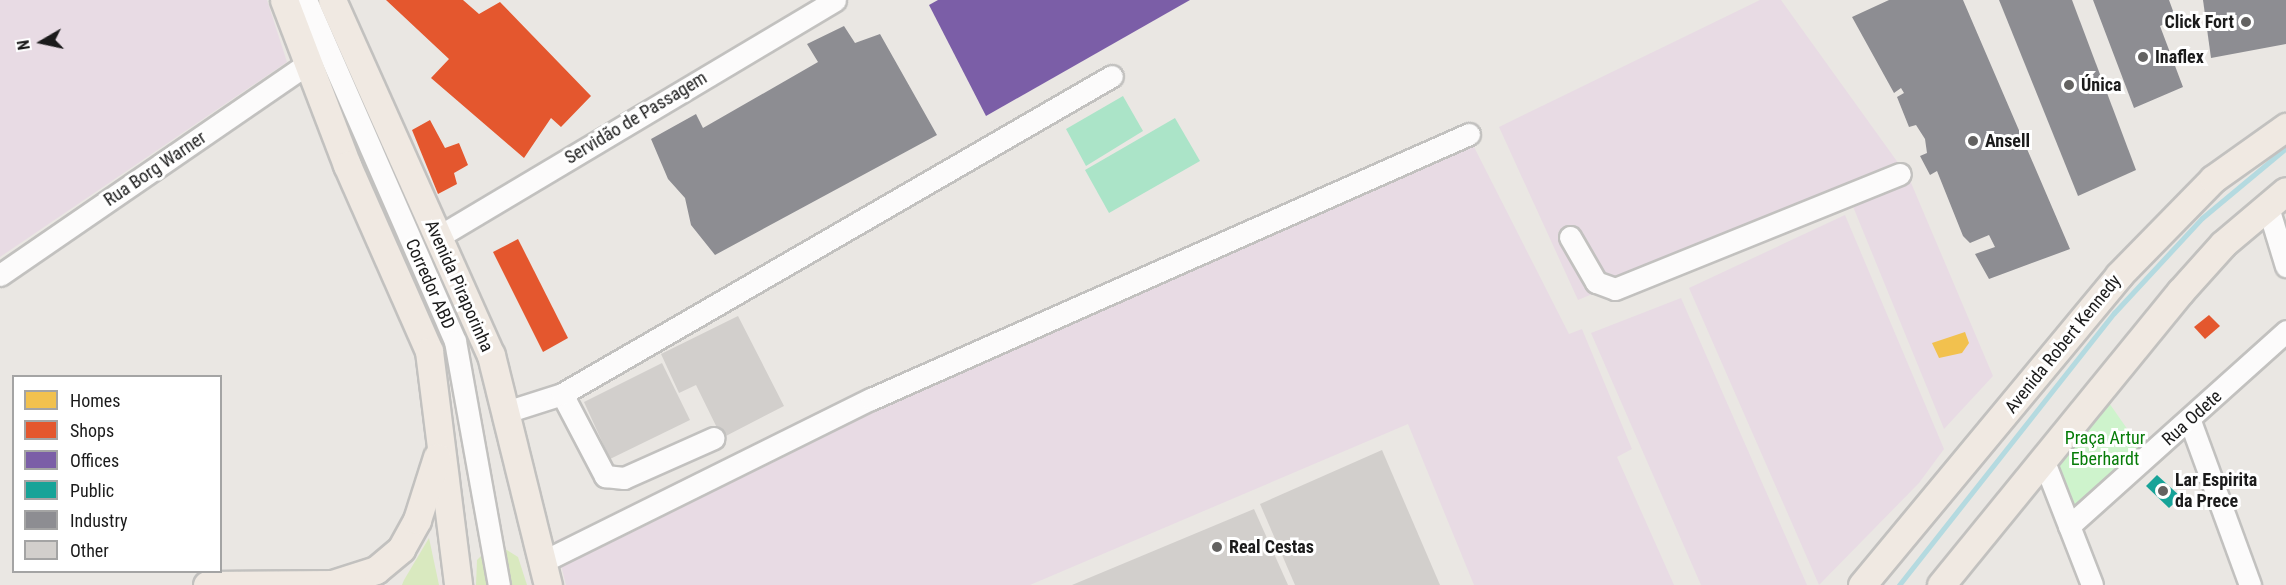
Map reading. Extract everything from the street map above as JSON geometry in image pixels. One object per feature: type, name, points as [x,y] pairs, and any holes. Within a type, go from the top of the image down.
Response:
[{"type":"main road","points":[[284,0],[346,165],[422,330],[441,429],[458,585]]},
{"type":"main road","name":"Avenida Piraporinha","points":[[332,0],[490,355],[509,411],[545,573]]},
{"type":"main road","name":"Avenida Robert Kennedy","points":[[1862,585],[2119,275],[2213,179],[2286,127]]},
{"type":"main road","points":[[1941,585],[2180,292],[2276,197]]},
{"type":"main road","points":[[374,585],[417,520],[441,429]]},
{"type":"main road","points":[[207,585],[309,585],[353,580],[388,562]]},
{"type":"street","name":"Corredor ABD","points":[[306,0],[455,341],[499,585]]},
{"type":"street","name":"Servidão de Passagem","points":[[438,237],[835,0]]},
{"type":"street","name":"Rua Borg Warner","points":[[0,275],[309,63]]},
{"type":"street","points":[[509,411],[562,394],[1112,76]]},
{"type":"street","points":[[545,573],[871,399],[1469,134]]},
{"type":"street","points":[[1570,237],[1596,282],[1615,289],[1900,174]]},
{"type":"street","points":[[2276,197],[2286,266]]},
{"type":"street","name":"Rua Odete","points":[[2069,526],[2190,421],[2286,331]]},
{"type":"street","points":[[562,394],[605,476],[624,478],[714,438]]},
{"type":"street","points":[[2190,421],[2250,585]]},
{"type":"street","points":[[2043,459],[2092,585]]},
{"type":"shaded area","points":[[0,0],[267,0],[287,62],[0,257]]},
{"type":"shaded area","points":[[1760,0],[1781,0],[1909,178],[1993,376],[1944,429],[1845,187],[1578,300],[1499,127]]},
{"type":"shaded area","points":[[1472,143],[1569,334],[1582,329],[1632,449],[1617,457],[1674,585],[1474,585],[1408,424],[1030,585],[566,585],[555,541]]},
{"type":"shaded area","points":[[1845,215],[1944,449],[1919,483],[1819,585],[1689,288]]},
{"type":"shaded area","points":[[1681,298],[1807,585],[1701,585],[1591,333]]},
{"type":"green space","points":[[1123,96],[1143,131],[1086,166],[1066,129]]},
{"type":"green space","points":[[1175,118],[1200,161],[1109,213],[1085,170]]},
{"type":"green space","name":"Praça Artur Eberhardt","points":[[2107,400],[2144,453],[2072,513],[2057,479],[2058,465]]},
{"type":"green space","points":[[429,538],[439,585],[402,585],[404,580]]},
{"type":"green space","points":[[502,547],[518,557],[527,585],[507,585]]},
{"type":"green space","points":[[486,551],[494,585],[476,585],[477,560]]},
{"type":"building: Homes","points":[[1965,332],[1969,343],[1962,353],[1939,358],[1932,343]]},
{"type":"building: Shops","points":[[386,0],[463,0],[479,14],[500,2],[591,96],[561,127],[551,118],[524,158],[431,78],[449,59]]},
{"type":"building: Shops","points":[[430,120],[445,148],[459,143],[468,165],[454,173],[457,184],[438,194],[412,130]]},
{"type":"building: Shops","points":[[518,239],[568,338],[543,352],[493,252]]},
{"type":"building: Shops","points":[[2209,315],[2220,326],[2205,339],[2194,327]]},
{"type":"building: Offices","points":[[938,0],[1190,0],[986,116],[929,5]]},
{"type":"building: Public","name":"Lar Espirita da Prece","points":[[2157,475],[2181,497],[2169,508],[2146,486]]},
{"type":"building: Industry","name":"Ansell","points":[[1889,0],[1963,0],[2070,249],[1989,279],[1975,254],[1995,247],[1989,235],[1970,243],[1963,236],[1937,171],[1930,175],[1920,156],[1927,153],[1925,139],[1916,125],[1909,127],[1897,97],[1904,93],[1901,88],[1894,93],[1852,17]]},
{"type":"building: Industry","name":"Única","points":[[1999,0],[2072,0],[2136,170],[2078,196]]},
{"type":"building: Industry","name":"Inaflex","points":[[2093,0],[2169,0],[2176,19],[2160,26],[2183,87],[2134,108]]},
{"type":"building: Industry","name":"Click Fort","points":[[2203,0],[2286,0],[2286,44],[2211,58]]},
{"type":"building: Industry","points":[[844,26],[855,43],[880,34],[937,135],[715,255],[691,225],[685,198],[668,179],[651,139],[696,114],[703,128],[818,62],[807,44]]},
{"type":"building: Other","points":[[738,316],[784,406],[722,438],[696,385],[679,393],[661,354]]},
{"type":"building: Other","points":[[662,363],[690,420],[610,459],[584,402]]},
{"type":"building: Other","points":[[1382,450],[1440,585],[1295,585],[1260,504]]},
{"type":"building: Other","name":"Real Cestas","points":[[1254,509],[1288,585],[1072,585]]},
{"type":"waterway","points":[[1899,585],[2114,313],[2202,218],[2286,148]]},
{"type":"place","name":"Click Fort","points":[[2246,22]]},
{"type":"place","name":"Inaflex","points":[[2143,57]]},
{"type":"place","name":"Única","points":[[2069,85]]},
{"type":"place","name":"Ansell","points":[[1973,141]]},
{"type":"place","name":"Lar Espirita da Prece","points":[[2163,491]]},
{"type":"place","name":"Real Cestas","points":[[1217,547]]}]
